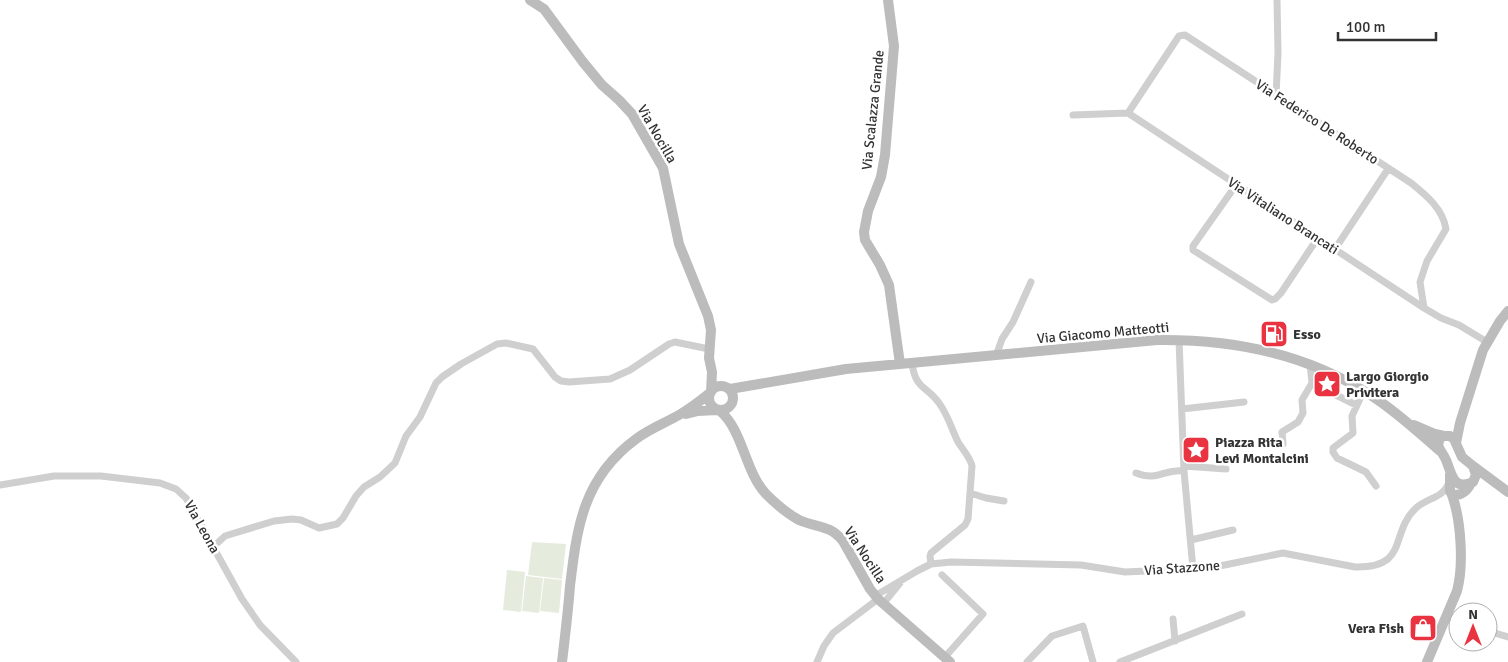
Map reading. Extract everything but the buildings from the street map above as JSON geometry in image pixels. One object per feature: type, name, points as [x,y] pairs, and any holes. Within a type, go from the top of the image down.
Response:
[{"type":"main road","name":"Via Nocilla","points":[[530,0],[544,9],[602,85],[632,114],[663,168],[679,244],[708,316],[711,330],[709,358],[712,372],[710,393]]},
{"type":"main road","name":"Via Scalazza Grande","points":[[888,0],[894,46],[885,155],[881,177],[868,211],[864,232],[865,240],[880,265],[889,286],[900,364]]},
{"type":"main road","points":[[1456,443],[1460,423],[1483,350],[1508,311]]},
{"type":"main road","name":"Via Giacomo Matteotti","points":[[780,380],[846,369],[1157,340],[1208,341],[1270,351],[1310,364],[1364,390],[1410,423]]},
{"type":"main road","points":[[712,372],[733,393],[725,408]]},
{"type":"main road","points":[[562,662],[575,542],[582,512],[602,474],[618,455],[630,445],[657,426],[677,416],[710,393],[715,387],[728,388],[780,380]]},
{"type":"main road","points":[[677,416],[725,408],[749,392],[780,380]]},
{"type":"main road","points":[[710,393],[709,402],[714,408],[725,408]]},
{"type":"main road","name":"Via Nocilla","points":[[725,408],[728,420],[757,480],[766,494],[797,518],[828,528],[838,535],[879,600],[948,660]]},
{"type":"main road","points":[[1410,423],[1435,434],[1454,439],[1462,457],[1507,491]]},
{"type":"main road","points":[[1410,423],[1445,458],[1458,500],[1460,580],[1427,662]]},
{"type":"main road","points":[[1440,451],[1438,442],[1454,431],[1460,423]]},
{"type":"main road","points":[[1456,494],[1468,488],[1472,482],[1476,475],[1474,466]]},
{"type":"main road","points":[[1450,478],[1463,484],[1472,482],[1490,484],[1507,491]]},
{"type":"street","points":[[1276,96],[1278,53],[1277,0]]},
{"type":"street","name":"Via Federico De Roberto","points":[[1128,114],[1182,35],[1185,35],[1411,183],[1423,192],[1441,213],[1446,228],[1444,235],[1427,261],[1420,282],[1424,308]]},
{"type":"street","points":[[1073,115],[1128,114]]},
{"type":"street","name":"Via Vitaliano Brancati","points":[[1128,114],[1424,308],[1441,318],[1459,325],[1487,342]]},
{"type":"street","points":[[1335,249],[1388,169]]},
{"type":"street","points":[[1236,186],[1193,246],[1194,250],[1201,255],[1272,300],[1281,293],[1317,239]]},
{"type":"street","points":[[996,356],[1002,339],[1013,322],[1031,282]]},
{"type":"street","points":[[1179,340],[1184,468],[1193,569]]},
{"type":"street","points":[[213,547],[225,536],[274,521],[301,520],[319,528],[337,524],[364,487],[380,477],[395,463],[406,436],[420,417],[436,383],[461,364],[497,344],[506,343],[533,349],[555,377],[569,382],[610,379],[630,370],[669,344],[681,343],[710,349]]},
{"type":"street","points":[[912,363],[916,380],[920,387],[940,404],[959,443],[971,462],[972,471],[967,522],[931,553],[932,564]]},
{"type":"street","points":[[1283,444],[1282,432],[1298,422],[1303,413],[1302,400],[1312,383],[1310,364]]},
{"type":"street","points":[[1312,383],[1356,405]]},
{"type":"street","points":[[1364,390],[1352,416],[1353,433],[1333,448],[1333,452],[1337,458],[1366,472],[1376,486]]},
{"type":"street","points":[[1182,410],[1244,402]]},
{"type":"street","points":[[1136,474],[1147,477],[1184,468],[1226,469]]},
{"type":"street","name":"Via Leona","points":[[0,485],[40,477],[65,475],[101,476],[160,482],[176,489],[186,498],[242,599],[260,625],[296,662]]},
{"type":"street","name":"Via Stazzone","points":[[879,600],[904,578],[932,564],[951,562],[1081,566],[1125,572],[1210,568],[1283,554],[1354,567],[1374,565],[1383,562],[1395,552],[1406,520],[1411,513],[1421,504],[1442,494],[1450,478]]},
{"type":"street","points":[[970,493],[1004,501]]},
{"type":"street","points":[[1191,540],[1233,530]]},
{"type":"street","points":[[942,575],[983,614],[948,660]]},
{"type":"street","points":[[816,662],[833,633],[879,600],[904,578]]},
{"type":"street","points":[[1120,662],[1242,614]]},
{"type":"street","points":[[1173,619],[1175,641]]},
{"type":"street","points":[[1027,662],[1052,636],[1083,626],[1093,662]]},
{"type":"shaded area","points":[[532,542],[566,544],[562,579],[528,575]]},
{"type":"shaded area","points":[[507,570],[525,572],[521,612],[503,610]]},
{"type":"shaded area","points":[[526,576],[543,578],[539,613],[522,611]]},
{"type":"shaded area","points":[[544,578],[562,580],[559,613],[540,611]]},
{"type":"place","name":"Esso","points":[[1274,334]]},
{"type":"place","name":"Largo Giorgio Privitera","points":[[1327,384]]},
{"type":"place","name":"Piazza Rita Levi Montalcini","points":[[1196,450]]},
{"type":"place","name":"Vera Fish","points":[[1423,628]]}]
